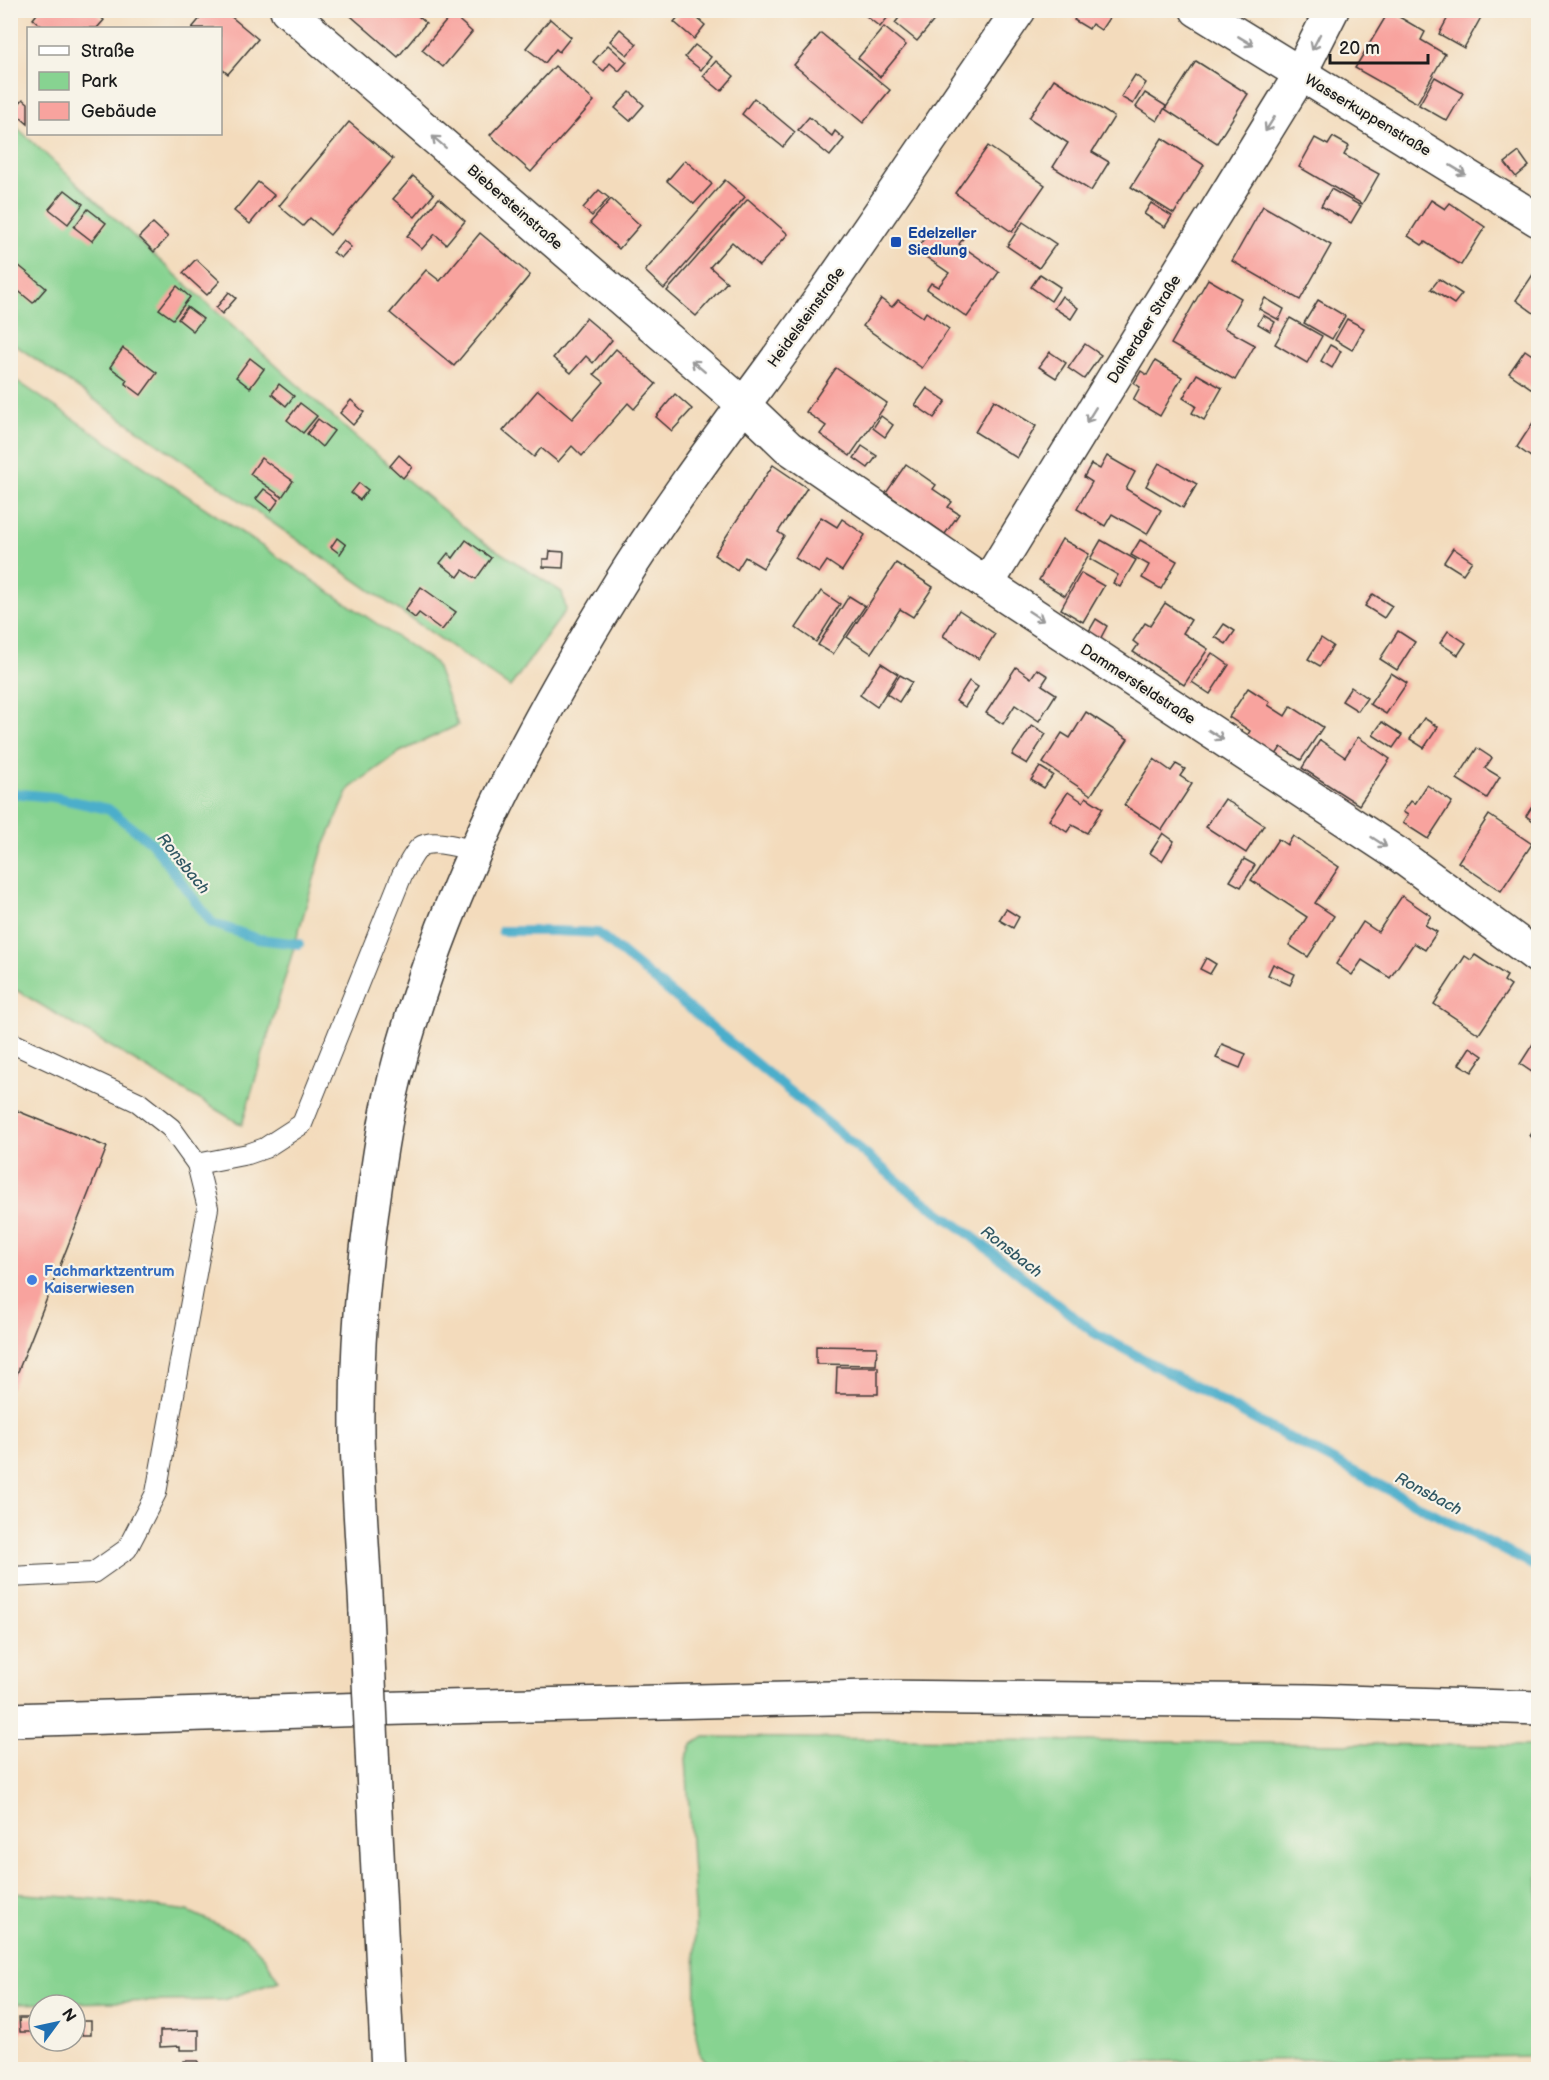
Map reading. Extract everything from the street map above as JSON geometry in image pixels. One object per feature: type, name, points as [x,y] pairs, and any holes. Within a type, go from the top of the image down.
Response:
[{"type":"main road","name":"Biebersteinstraße","points":[[287,10],[743,404]]},
{"type":"main road","name":"Heidelsteinstraße","points":[[388,2066],[357,1432],[360,1313],[380,1153],[395,1078],[418,1002],[453,905],[512,774],[621,582],[743,404],[825,292],[1019,10]]},
{"type":"main road","name":"Wasserkuppenstraße","points":[[1197,10],[1539,220]]},
{"type":"main road","name":"Dalherdaer Straße","points":[[987,584],[1300,74],[1332,10]]},
{"type":"main road","name":"Dammersfeldstraße","points":[[743,404],[788,447],[987,584],[1399,855],[1539,957]]},
{"type":"main road","points":[[10,1720],[872,1697],[1311,1701],[1539,1708]]},
{"type":"lane","points":[[197,1164],[248,1154],[265,1148],[302,1124],[402,875],[422,846],[439,844],[476,851]]},
{"type":"lane","points":[[10,1042],[138,1102],[171,1128],[197,1164],[208,1208],[156,1493],[128,1549],[93,1573],[10,1577]]},
{"type":"green space","points":[[10,121],[353,435],[476,537],[562,592],[566,610],[510,687],[11,342]]},
{"type":"green space","points":[[11,377],[435,663],[458,725],[400,752],[350,788],[323,848],[242,1125],[11,987]]},
{"type":"green space","points":[[704,1737],[1538,1746],[1538,2056],[711,2068],[700,2055],[696,2035],[695,1908],[686,1758],[692,1745]]},
{"type":"green space","points":[[10,1893],[96,1899],[188,1911],[245,1937],[265,1958],[279,1981],[223,2000],[87,2003],[87,1993],[27,1993],[27,2004],[11,2004]]},
{"type":"building","points":[[40,10],[92,10],[104,20],[98,27],[43,27],[33,19]]},
{"type":"building","points":[[207,10],[223,10],[258,39],[228,74],[222,71],[222,27],[193,27]]},
{"type":"building","points":[[344,10],[411,10],[426,23],[398,57]]},
{"type":"building","points":[[684,10],[688,10],[705,25],[694,39],[674,22]]},
{"type":"building","points":[[871,10],[890,10],[892,12],[880,27],[866,16]]},
{"type":"building","points":[[905,10],[939,10],[941,12],[917,41],[895,23]]},
{"type":"building","points":[[1080,10],[1110,10],[1113,12],[1101,30],[1092,24],[1089,29],[1074,20]]},
{"type":"building","points":[[1452,10],[1485,10],[1464,48],[1439,34]]},
{"type":"building","points":[[1389,11],[1425,32],[1421,40],[1445,54],[1417,103],[1355,68]]},
{"type":"building","points":[[452,14],[472,32],[443,67],[422,50]]},
{"type":"building","points":[[550,19],[571,37],[559,52],[556,49],[545,63],[526,48]]},
{"type":"building","points":[[884,27],[906,45],[880,77],[858,58]]},
{"type":"building","points":[[620,29],[637,44],[627,55],[610,41]]},
{"type":"building","points":[[821,33],[890,90],[863,123],[794,65]]},
{"type":"building","points":[[608,45],[627,62],[619,71],[610,63],[604,71],[593,62]]},
{"type":"building","points":[[695,45],[711,57],[701,70],[685,57]]},
{"type":"building","points":[[716,61],[734,76],[721,91],[703,76]]},
{"type":"building","points":[[1196,61],[1248,94],[1217,143],[1165,109]]},
{"type":"building","points":[[555,66],[594,101],[531,172],[490,135]]},
{"type":"building","points":[[1135,75],[1146,83],[1133,104],[1121,97]]},
{"type":"building","points":[[1435,77],[1463,93],[1447,121],[1419,105]]},
{"type":"building","points":[[1054,79],[1114,117],[1092,152],[1109,162],[1091,191],[1053,167],[1068,143],[1029,118]]},
{"type":"building","points":[[630,92],[644,105],[630,121],[615,108]]},
{"type":"building","points":[[1145,93],[1166,106],[1157,121],[1136,107]]},
{"type":"building","points":[[754,98],[795,132],[783,147],[742,114]]},
{"type":"building","points":[[23,99],[27,102],[27,123],[13,111]]},
{"type":"building","points":[[809,117],[832,136],[835,131],[844,139],[830,156],[798,130]]},
{"type":"building","points":[[349,122],[393,159],[330,235],[310,218],[303,226],[279,206]]},
{"type":"building","points":[[1333,137],[1349,146],[1344,155],[1379,174],[1362,204],[1299,167],[1315,138],[1328,145]]},
{"type":"building","points":[[1162,138],[1204,165],[1174,214],[1131,187]]},
{"type":"building","points":[[988,146],[1045,185],[1012,232],[955,193]]},
{"type":"building","points":[[1519,152],[1529,166],[1516,177],[1505,163]]},
{"type":"building","points":[[685,160],[712,184],[694,204],[667,181]]},
{"type":"building","points":[[413,176],[434,194],[415,217],[393,199]]},
{"type":"building","points":[[725,180],[745,197],[664,289],[645,271]]},
{"type":"building","points":[[258,182],[274,195],[250,224],[234,211]]},
{"type":"building","points":[[1331,189],[1361,206],[1351,223],[1321,206]]},
{"type":"building","points":[[65,190],[83,204],[68,224],[49,209]]},
{"type":"building","points":[[599,190],[609,198],[592,216],[583,208]]},
{"type":"building","points":[[439,198],[465,221],[446,244],[435,234],[422,249],[407,236]]},
{"type":"building","points":[[611,199],[640,225],[619,249],[590,223]]},
{"type":"building","points":[[748,199],[788,234],[759,266],[732,242],[710,267],[727,282],[696,316],[667,291]]},
{"type":"building","points":[[1431,200],[1445,209],[1450,203],[1485,227],[1461,265],[1425,242],[1422,245],[1408,236]]},
{"type":"building","points":[[1151,203],[1172,216],[1165,227],[1144,214]]},
{"type":"building","points":[[1263,206],[1331,245],[1300,300],[1232,261]]},
{"type":"building","points":[[88,209],[106,223],[92,241],[74,227]]},
{"type":"building","points":[[1023,222],[1056,244],[1039,268],[1007,246]]},
{"type":"building","points":[[153,223],[168,237],[154,252],[139,237]]},
{"type":"building","points":[[933,226],[948,236],[953,229],[964,237],[959,244],[999,272],[967,317],[927,289],[931,283],[938,287],[949,273],[916,250]]},
{"type":"building","points":[[480,233],[530,275],[454,366],[390,313],[426,270],[440,281]]},
{"type":"building","points":[[343,240],[351,247],[341,258],[333,252]]},
{"type":"building","points":[[196,259],[220,281],[207,295],[183,273]]},
{"type":"building","points":[[18,265],[46,288],[33,303],[10,284],[10,274]]},
{"type":"building","points":[[1538,267],[1538,316],[1516,300]]},
{"type":"building","points":[[1040,274],[1060,287],[1051,301],[1031,287]]},
{"type":"building","points":[[1208,279],[1241,298],[1224,328],[1255,345],[1235,380],[1171,344]]},
{"type":"building","points":[[1439,279],[1462,294],[1454,304],[1431,289]]},
{"type":"building","points":[[177,286],[190,297],[173,319],[159,309]]},
{"type":"building","points":[[229,292],[236,298],[222,314],[216,308]]},
{"type":"building","points":[[1062,296],[1078,308],[1071,319],[1054,308]]},
{"type":"building","points":[[1265,298],[1284,309],[1279,320],[1259,309]]},
{"type":"building","points":[[881,299],[892,307],[898,300],[923,317],[926,312],[949,329],[922,368],[863,326]]},
{"type":"building","points":[[1318,300],[1345,316],[1332,339],[1304,323]]},
{"type":"building","points":[[187,307],[203,319],[193,331],[178,319]]},
{"type":"building","points":[[1263,315],[1275,322],[1270,331],[1258,324]]},
{"type":"building","points":[[586,318],[612,340],[593,363],[586,356],[571,373],[553,358]]},
{"type":"building","points":[[1290,318],[1322,336],[1307,363],[1275,344]]},
{"type":"building","points":[[1347,319],[1364,328],[1352,350],[1335,340]]},
{"type":"building","points":[[1085,344],[1101,355],[1084,379],[1068,368]]},
{"type":"building","points":[[1330,345],[1341,351],[1332,368],[1321,361]]},
{"type":"building","points":[[123,348],[157,373],[141,395],[125,383],[127,380],[110,367]]},
{"type":"building","points":[[616,349],[656,384],[634,409],[628,403],[582,456],[572,446],[558,462],[541,448],[534,457],[503,431],[538,390],[572,419],[604,382],[594,374]]},
{"type":"building","points":[[1525,350],[1538,359],[1538,393],[1509,373]]},
{"type":"building","points":[[1050,352],[1066,363],[1056,378],[1039,367]]},
{"type":"building","points":[[250,358],[264,369],[250,388],[236,377]]},
{"type":"building","points":[[1155,361],[1182,377],[1160,416],[1133,400],[1140,387],[1134,383],[1141,371],[1147,375]]},
{"type":"building","points":[[836,368],[887,403],[850,456],[820,434],[826,426],[806,412]]},
{"type":"building","points":[[1197,374],[1222,388],[1204,420],[1192,413],[1196,406],[1183,398]]},
{"type":"building","points":[[279,384],[294,396],[286,406],[272,394]]},
{"type":"building","points":[[927,388],[946,401],[934,418],[915,405]]},
{"type":"building","points":[[675,394],[692,409],[672,431],[656,417]]},
{"type":"building","points":[[351,400],[364,412],[353,425],[340,413]]},
{"type":"building","points":[[994,400],[1036,426],[1017,458],[975,432]]},
{"type":"building","points":[[300,403],[317,416],[303,433],[287,420]]},
{"type":"building","points":[[1538,415],[1538,462],[1517,447]]},
{"type":"building","points":[[881,416],[893,425],[885,437],[873,428]]},
{"type":"building","points":[[318,419],[334,431],[322,447],[307,434]]},
{"type":"building","points":[[862,446],[877,456],[868,468],[854,458]]},
{"type":"building","points":[[399,455],[412,467],[403,478],[390,466]]},
{"type":"building","points":[[1107,456],[1135,472],[1126,489],[1161,510],[1147,534],[1112,514],[1105,526],[1077,509],[1092,482],[1084,477],[1091,464],[1100,469]]},
{"type":"building","points":[[261,458],[293,481],[282,497],[250,474]]},
{"type":"building","points":[[1159,463],[1197,484],[1183,508],[1146,486]]},
{"type":"building","points":[[906,464],[936,485],[933,489],[952,502],[948,507],[959,514],[945,534],[886,493]]},
{"type":"building","points":[[773,465],[807,488],[778,532],[784,536],[763,568],[745,557],[737,570],[714,555]]},
{"type":"building","points":[[359,483],[368,490],[360,500],[351,493]]},
{"type":"building","points":[[264,489],[279,500],[271,511],[256,499]]},
{"type":"building","points":[[821,517],[837,527],[842,519],[865,535],[842,571],[827,561],[819,573],[795,558]]},
{"type":"building","points":[[337,538],[346,545],[340,554],[331,547]]},
{"type":"building","points":[[1062,539],[1089,554],[1065,596],[1039,580]]},
{"type":"building","points":[[466,540],[491,558],[476,579],[463,570],[458,577],[440,563],[448,553],[453,558]]},
{"type":"building","points":[[1101,540],[1136,560],[1120,587],[1113,583],[1118,575],[1090,559]]},
{"type":"building","points":[[1140,540],[1177,561],[1161,589],[1142,578],[1149,565],[1131,555]]},
{"type":"building","points":[[1453,548],[1472,561],[1463,574],[1444,562]]},
{"type":"building","points":[[550,551],[564,552],[563,568],[543,567],[543,559],[549,559]]},
{"type":"building","points":[[896,563],[933,587],[913,617],[900,609],[871,653],[847,637]]},
{"type":"building","points":[[1081,573],[1104,586],[1083,622],[1061,609]]},
{"type":"building","points":[[421,587],[456,612],[442,630],[419,613],[415,618],[405,610]]},
{"type":"building","points":[[821,591],[840,604],[816,642],[796,628]]},
{"type":"building","points":[[1373,594],[1392,606],[1384,618],[1365,606]]},
{"type":"building","points":[[849,596],[865,606],[833,654],[818,645]]},
{"type":"building","points":[[1165,603],[1191,620],[1183,633],[1208,649],[1184,685],[1133,652],[1138,645],[1133,641],[1145,623],[1150,626]]},
{"type":"building","points":[[959,610],[995,634],[979,659],[943,636]]},
{"type":"building","points":[[1096,619],[1107,626],[1097,645],[1085,638]]},
{"type":"building","points":[[1224,624],[1235,631],[1226,644],[1215,637]]},
{"type":"building","points":[[1398,631],[1415,642],[1397,670],[1380,659]]},
{"type":"building","points":[[1448,631],[1466,643],[1458,655],[1440,643]]},
{"type":"building","points":[[1321,638],[1333,646],[1320,666],[1308,659]]},
{"type":"building","points":[[1212,653],[1229,665],[1210,694],[1192,682]]},
{"type":"building","points":[[881,663],[898,674],[877,707],[860,695]]},
{"type":"building","points":[[1016,667],[1031,678],[1037,669],[1048,676],[1042,685],[1056,694],[1039,721],[1015,705],[1003,724],[986,713]]},
{"type":"building","points":[[1391,673],[1407,683],[1386,714],[1370,704]]},
{"type":"building","points":[[900,675],[912,682],[899,702],[887,694]]},
{"type":"building","points":[[969,681],[978,687],[965,707],[956,701]]},
{"type":"building","points":[[1351,687],[1367,698],[1358,711],[1342,701]]},
{"type":"building","points":[[1248,688],[1270,702],[1268,705],[1285,716],[1291,706],[1323,727],[1301,760],[1281,747],[1276,755],[1247,736],[1250,731],[1229,717]]},
{"type":"building","points":[[1086,712],[1128,739],[1091,795],[1043,763],[1062,733],[1070,738]]},
{"type":"building","points":[[1424,718],[1438,727],[1424,748],[1410,739]]},
{"type":"building","points":[[1382,722],[1402,735],[1393,748],[1373,735]]},
{"type":"building","points":[[1032,725],[1046,734],[1027,764],[1012,755]]},
{"type":"building","points":[[1358,737],[1390,759],[1359,805],[1302,768],[1320,740],[1345,757]]},
{"type":"building","points":[[1477,748],[1492,758],[1485,768],[1500,777],[1487,798],[1457,779]]},
{"type":"building","points":[[1154,759],[1171,771],[1176,764],[1185,769],[1180,776],[1192,784],[1162,830],[1124,805]]},
{"type":"building","points":[[1040,767],[1053,775],[1044,788],[1031,780]]},
{"type":"building","points":[[1427,785],[1452,802],[1428,839],[1403,823],[1408,815],[1403,812],[1411,801],[1415,804]]},
{"type":"building","points":[[1068,792],[1083,802],[1086,797],[1103,808],[1087,833],[1072,825],[1067,832],[1049,820]]},
{"type":"building","points":[[1538,797],[1538,824],[1526,816]]},
{"type":"building","points":[[1225,799],[1264,825],[1246,853],[1206,827]]},
{"type":"building","points":[[1489,815],[1532,844],[1501,891],[1458,862]]},
{"type":"building","points":[[1163,833],[1174,841],[1162,861],[1150,853]]},
{"type":"building","points":[[1293,836],[1339,867],[1315,903],[1334,916],[1308,957],[1289,945],[1307,917],[1251,880],[1278,839],[1287,845]]},
{"type":"building","points":[[1244,859],[1255,865],[1241,887],[1230,881]]},
{"type":"building","points":[[1402,896],[1431,916],[1425,925],[1437,932],[1425,950],[1414,943],[1390,978],[1362,960],[1352,975],[1336,964],[1363,922],[1378,932]]},
{"type":"building","points":[[1006,909],[1019,917],[1013,928],[999,920]]},
{"type":"building","points":[[1475,955],[1507,976],[1504,981],[1511,986],[1479,1034],[1434,1004],[1465,956],[1471,960]]},
{"type":"building","points":[[1206,958],[1216,964],[1210,974],[1200,969]]},
{"type":"building","points":[[1273,964],[1295,974],[1290,985],[1268,975]]},
{"type":"building","points":[[1538,1036],[1538,1076],[1520,1064]]},
{"type":"building","points":[[1222,1044],[1246,1054],[1240,1068],[1216,1058]]},
{"type":"building","points":[[1470,1047],[1483,1056],[1472,1072],[1459,1064]]},
{"type":"building","name":"Fachmarktzentrum Kaiserwiesen","points":[[10,1108],[107,1147],[11,1389],[10,1389]]},
{"type":"building","points":[[1536,1127],[1538,1129],[1538,1141],[1530,1136]]},
{"type":"building","points":[[816,1346],[877,1347],[876,1365],[816,1364]]},
{"type":"building","points":[[837,1367],[878,1367],[878,1394],[836,1394]]},
{"type":"building","points":[[19,2018],[27,2018],[27,2032],[20,2032]]},
{"type":"building","points":[[87,2021],[91,2021],[91,2035],[87,2035]]},
{"type":"building","points":[[199,2030],[199,2050],[180,2050],[180,2046],[160,2047],[160,2031]]},
{"type":"building","points":[[184,2061],[198,2061],[198,2070],[184,2070]]},
{"type":"waterway","name":"Ronsbach","points":[[10,793],[53,797],[108,809],[151,842],[212,923],[258,939],[299,944]]},
{"type":"waterway","name":"Ronsbach","points":[[502,931],[598,933],[910,1191],[969,1234],[1093,1332],[1538,1568]]},
{"type":"place","name":"Edelzeller Siedlung","points":[[896,242]]},
{"type":"place","name":"Fachmarktzentrum Kaiserwiesen","points":[[32,1280]]}]
